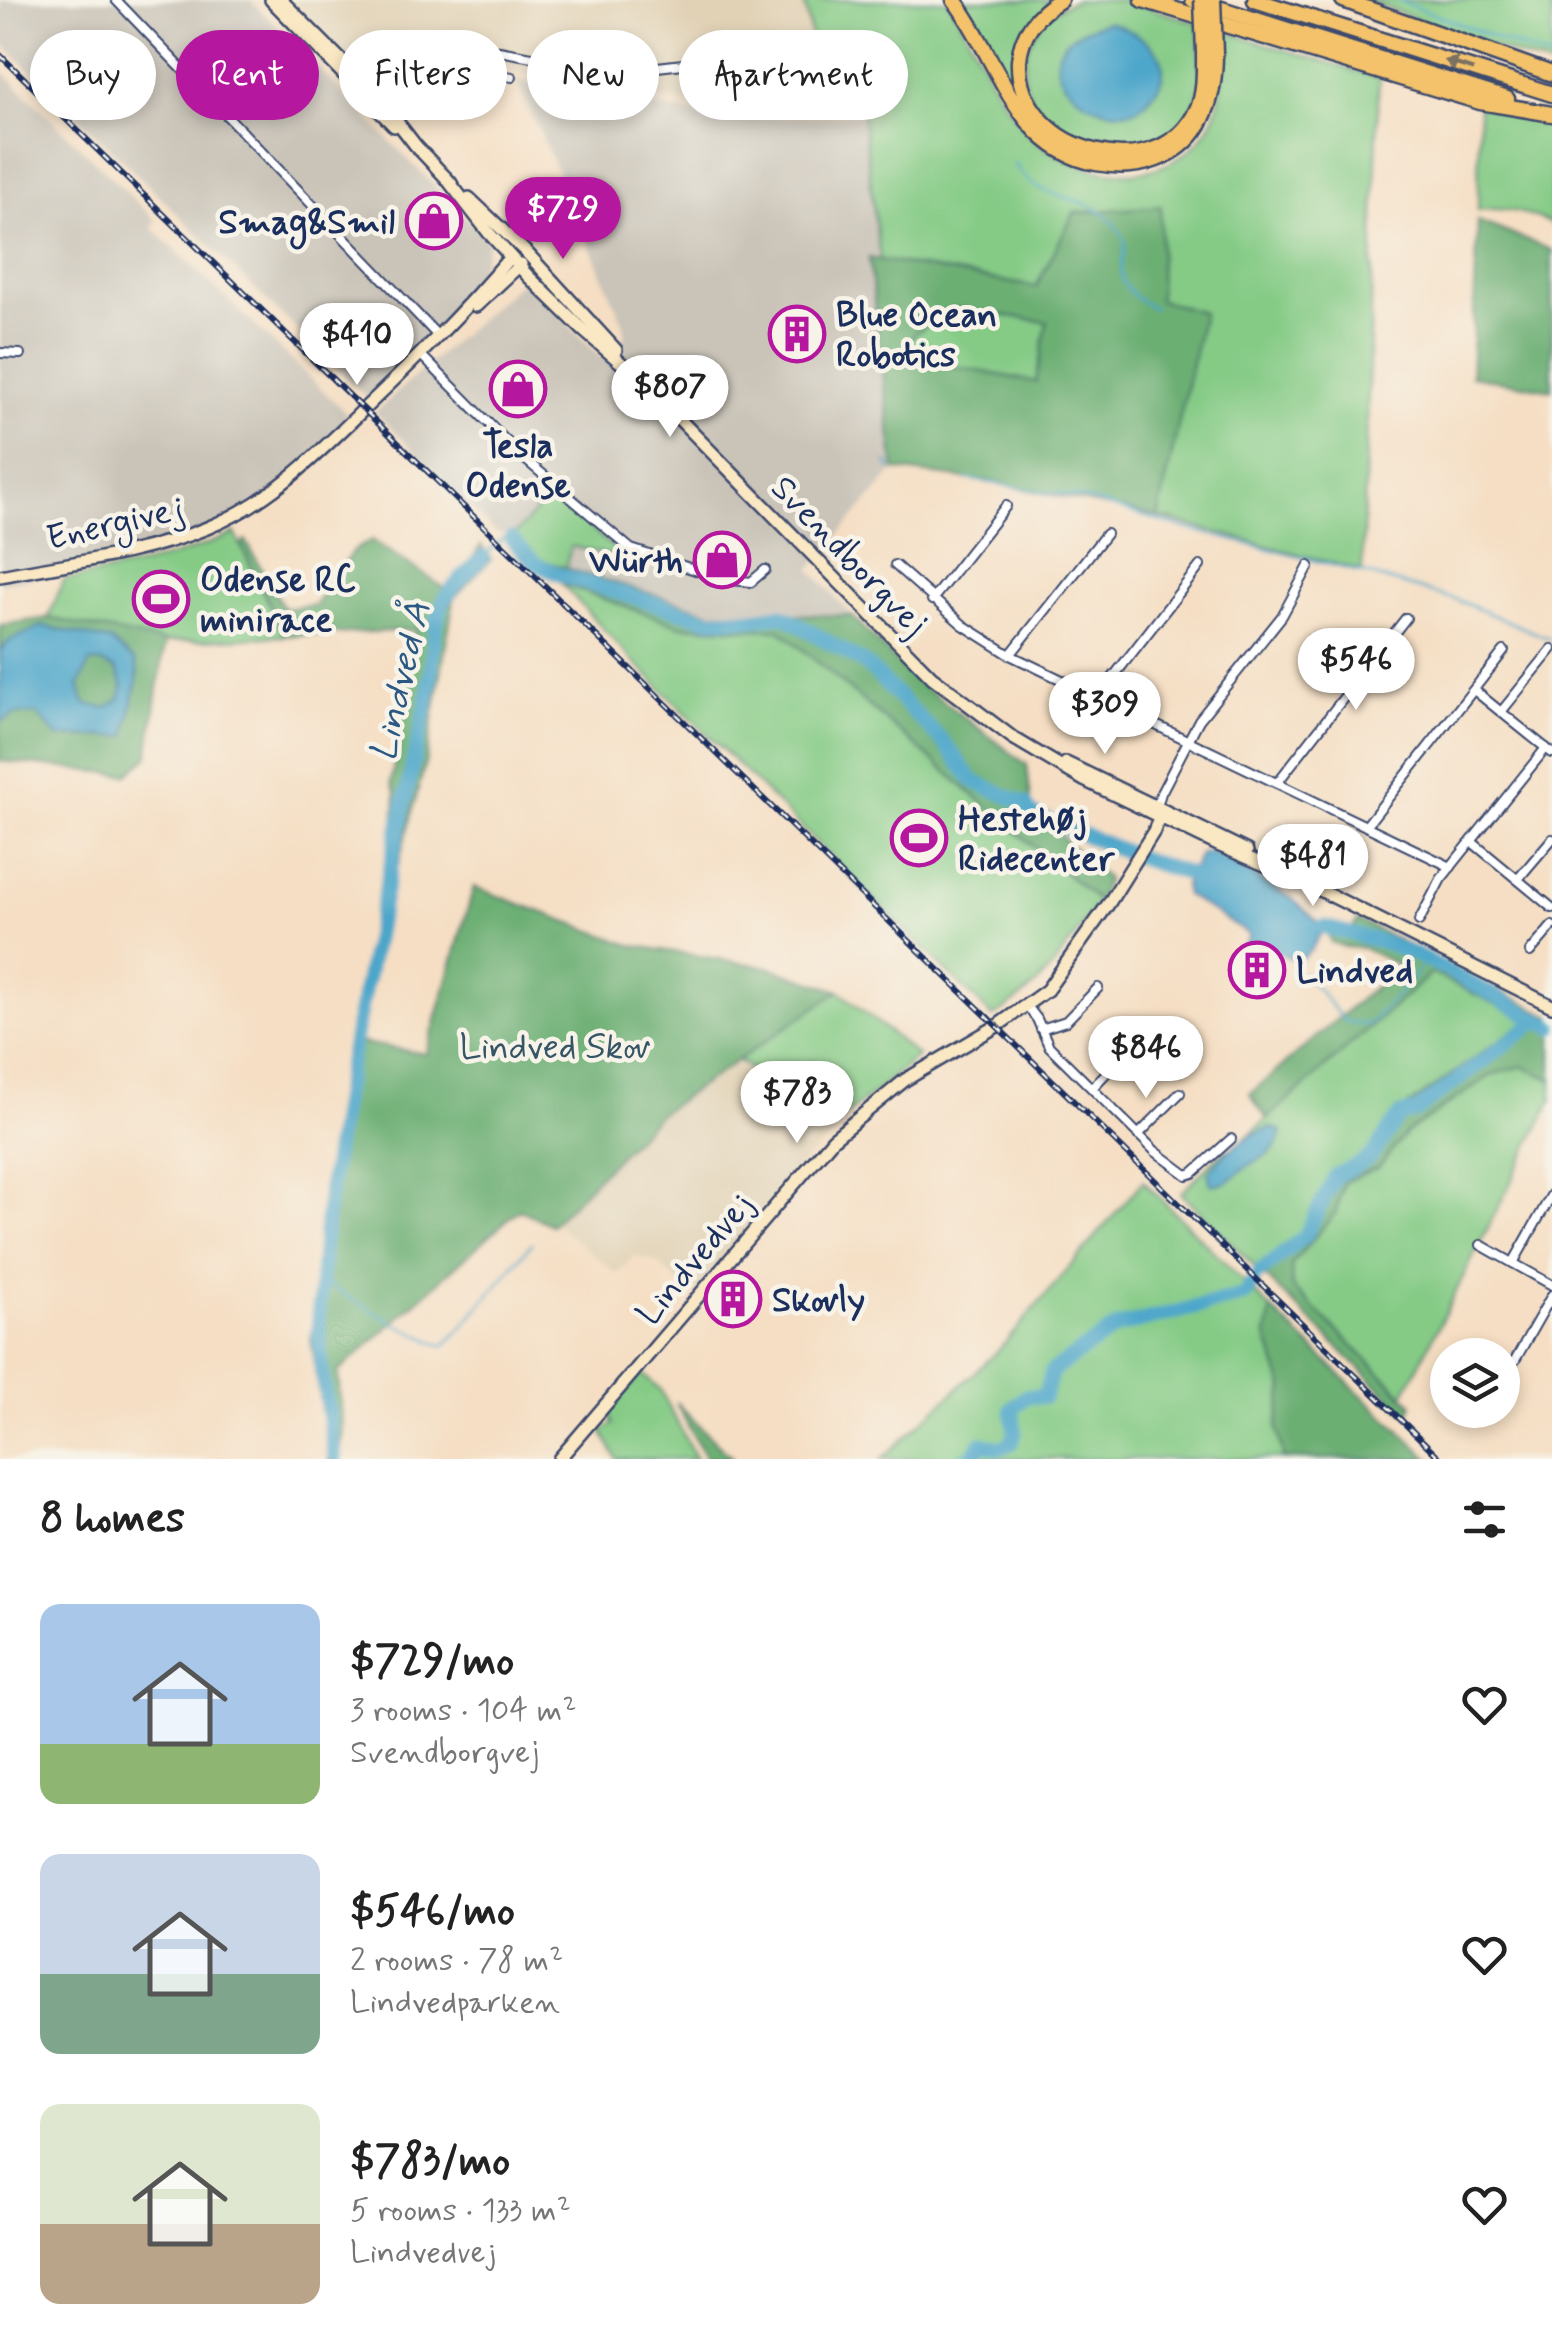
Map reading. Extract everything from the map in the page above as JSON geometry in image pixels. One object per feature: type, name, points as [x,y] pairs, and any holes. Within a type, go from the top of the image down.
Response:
[{"type":"highway","points":[[954,0],[1024,117],[1042,136],[1064,152],[1088,162],[1132,166],[1174,152],[1202,122],[1215,82],[1202,0]]},
{"type":"highway","points":[[1060,0],[1043,11],[1025,37],[1020,51],[1022,89],[1046,126],[1066,142],[1112,156],[1136,155],[1168,144],[1192,116],[1200,101],[1210,53],[1213,0]]},
{"type":"highway","points":[[1143,0],[1480,102],[1552,113]]},
{"type":"highway","points":[[1193,0],[1552,113]]},
{"type":"highway","points":[[1255,0],[1552,94]]},
{"type":"highway","points":[[1343,0],[1552,74]]},
{"type":"main road","name":"Svendborgvej","points":[[271,0],[339,65]]},
{"type":"main road","name":"Svendborgvej","points":[[281,0],[339,63]]},
{"type":"main road","name":"Svendborgvej","points":[[392,120],[583,330],[641,380]]},
{"type":"main road","name":"Svendborgvej","points":[[447,179],[510,257],[523,260],[607,341],[932,677],[1034,751],[1158,812],[1223,837],[1298,879],[1552,1006]]},
{"type":"main road","name":"Energivej","points":[[453,324],[510,257]]},
{"type":"main road","name":"Energivej","points":[[0,576],[166,543],[238,513],[295,475],[523,260]]},
{"type":"main road","name":"Lindvedvej","points":[[559,1459],[832,1139],[905,1080],[1027,1006],[1057,978],[1154,831],[1158,812]]},
{"type":"street","points":[[116,0],[439,337]]},
{"type":"street","points":[[507,52],[615,72],[679,64]]},
{"type":"street","points":[[507,76],[512,77]]},
{"type":"street","points":[[0,354],[20,354]]},
{"type":"street","points":[[421,355],[520,456],[631,550],[723,579],[751,582],[765,570]]},
{"type":"street","points":[[932,600],[1006,506]]},
{"type":"street","points":[[1010,655],[1106,534]]},
{"type":"street","points":[[895,566],[970,630],[1010,655],[1451,867]]},
{"type":"street","points":[[1096,698],[1200,566]]},
{"type":"street","points":[[1158,812],[1199,720],[1282,616],[1310,566]]},
{"type":"street","points":[[1277,784],[1406,618]]},
{"type":"street","points":[[1366,826],[1504,651]]},
{"type":"street","points":[[1501,712],[1551,651]]},
{"type":"street","points":[[1420,921],[1451,867],[1549,751],[1474,690]]},
{"type":"street","points":[[1518,879],[1552,839]]},
{"type":"street","points":[[1472,842],[1552,908]]},
{"type":"street","points":[[1530,952],[1552,926]]},
{"type":"street","points":[[1041,1029],[1066,1021],[1098,988]]},
{"type":"street","points":[[1027,1006],[1049,1046],[1138,1135],[1187,1175],[1193,1174],[1231,1139]]},
{"type":"street","points":[[1092,1088],[1132,1047]]},
{"type":"street","points":[[1138,1135],[1180,1093]]},
{"type":"street","points":[[1512,1263],[1552,1194]]},
{"type":"street","points":[[1481,1245],[1552,1285]]},
{"type":"street","points":[[1520,1351],[1552,1295]]},
{"type":"shaded area","points":[[0,0],[250,0],[280,30],[176,30],[176,120],[319,120],[319,70],[339,90],[339,120],[369,120],[489,241],[473,293],[369,400],[81,120],[156,120],[156,30],[30,30],[30,70],[0,41]]},
{"type":"shaded area","points":[[292,0],[804,0],[810,30],[679,30],[679,101],[659,97],[659,30],[527,30],[527,73],[507,69],[507,30],[339,30],[339,50]]},
{"type":"shaded area","points":[[0,69],[30,98],[30,120],[52,120],[156,221],[151,227],[358,424],[274,497],[203,536],[145,559],[0,584]]},
{"type":"shaded area","points":[[518,81],[527,83],[527,102]]},
{"type":"shaded area","points":[[659,107],[679,111],[679,120],[866,120],[895,470],[810,569],[852,616],[710,612],[543,561],[513,537],[495,532],[375,412],[524,279],[601,358],[624,337],[624,325],[535,120],[659,120]]},
{"type":"shaded area","points":[[738,1060],[834,1132],[803,1162],[693,1295],[656,1262],[634,1256],[617,1274],[554,1222],[659,1114]]},
{"type":"green space","points":[[804,0],[946,0],[1018,122],[1054,153],[1105,172],[1132,173],[1157,168],[1181,157],[1200,139],[1215,114],[1220,93],[1220,30],[1379,78],[1362,571],[1158,517],[1203,313],[1159,300],[1074,213],[1036,287],[880,260],[863,120],[908,120],[908,30],[810,30]]},
{"type":"green space","points":[[961,0],[1051,0],[1015,59],[1018,91],[1013,94]]},
{"type":"green space","points":[[1076,0],[1123,0],[1198,23],[1198,93],[1180,125],[1153,143],[1120,149],[1087,142],[1057,127],[1035,103],[1025,74],[1031,39],[1049,15]]},
{"type":"green space","points":[[1364,0],[1552,0],[1552,68]]},
{"type":"green space","points":[[1479,105],[1552,126],[1552,224],[1516,211],[1478,210]]},
{"type":"green space","points":[[1161,206],[1159,300],[1203,312],[1158,517],[991,482],[895,470],[869,258],[1036,287],[1074,213]],"holes":[[[953,308],[1047,322],[1036,382],[905,357],[913,335]]]},
{"type":"green space","points":[[1478,221],[1552,250],[1552,390],[1471,376]]},
{"type":"green space","points":[[953,308],[1048,322],[1036,382],[905,357],[913,335]]},
{"type":"green space","points":[[552,493],[625,559],[571,546],[563,576],[536,564],[511,539]]},
{"type":"green space","name":"Odense RC minirace","points":[[235,533],[284,636],[165,642],[48,618],[64,580],[151,562]]},
{"type":"green space","points":[[372,540],[449,591],[481,546],[491,559],[454,598],[426,760],[398,865],[392,864],[396,793],[391,783],[415,630],[284,636],[241,545],[246,541],[284,609],[315,605],[352,552]]},
{"type":"green space","points":[[543,561],[710,612],[852,616],[914,679],[1027,765],[1032,810],[1107,879],[1098,901],[780,630],[681,626],[562,584]]},
{"type":"green space","name":"Hestehøj Ridecenter","points":[[562,584],[681,626],[780,630],[1098,901],[1041,979],[993,1017],[631,659]]},
{"type":"green space","points":[[48,618],[165,642],[148,757],[127,775],[0,761],[0,625]]},
{"type":"green space","name":"Lindved Skov","points":[[474,887],[631,945],[768,967],[839,991],[659,1114],[551,1225],[519,1209],[338,1372],[343,1434],[339,1459],[329,1459],[311,1339],[358,1042],[426,1054]]},
{"type":"green space","points":[[1358,920],[1552,1017],[1552,1080],[1523,1066],[1491,1075],[1405,1134],[1379,1167],[1344,1182],[1336,1212],[1291,1265],[1292,1287],[1412,1404],[1409,1416],[1257,1269],[1303,1234],[1334,1172],[1365,1161],[1397,1114],[1528,1020],[1431,973],[1267,1119],[1250,1094],[1399,966],[1363,948],[1331,942],[1328,935],[1332,931],[1346,937]]},
{"type":"green space","points":[[1431,973],[1528,1020],[1397,1114],[1365,1161],[1334,1172],[1303,1235],[1257,1269],[1181,1193],[1221,1153],[1237,1146]]},
{"type":"green space","points":[[839,991],[918,1056],[830,1129],[738,1060]]},
{"type":"green space","points":[[1523,1066],[1552,1080],[1552,1100],[1404,1395],[1291,1287],[1291,1265],[1336,1212],[1344,1182],[1379,1167],[1405,1134],[1491,1075]]},
{"type":"green space","points":[[1143,1181],[1271,1309],[1267,1337],[1284,1387],[1277,1428],[1284,1459],[882,1459],[999,1350]]},
{"type":"green space","points":[[1271,1309],[1430,1459],[1284,1459],[1277,1428],[1284,1387],[1267,1337]]},
{"type":"green space","points":[[641,1373],[660,1389],[696,1459],[617,1459],[602,1431],[613,1424],[609,1411]]},
{"type":"green space","points":[[676,1403],[733,1459],[706,1459]]},
{"type":"water","points":[[1108,22],[1148,42],[1162,62],[1158,87],[1146,102],[1128,111],[1107,110],[1086,102],[1068,88],[1058,70],[1059,52],[1075,35]]},
{"type":"water","points":[[42,626],[110,641],[135,661],[138,675],[126,736],[58,737],[37,714],[15,714],[0,722],[0,651],[9,641]],"holes":[[[100,662],[117,670],[123,686],[120,699],[106,708],[85,704],[79,686],[89,663]]]},
{"type":"water","points":[[1212,852],[1290,897],[1324,927],[1311,950],[1296,962],[1258,940],[1257,951],[1239,979],[1228,971],[1250,935],[1186,895],[1184,885],[1201,853]]},
{"type":"water","points":[[1271,1128],[1282,1131],[1274,1149],[1227,1182],[1211,1184],[1208,1173],[1228,1151]]},
{"type":"waterway","points":[[1398,0],[1552,60]]},
{"type":"waterway","points":[[1014,163],[1041,189],[1107,216],[1125,242],[1123,282],[1136,298],[1154,308]]},
{"type":"waterway","points":[[887,462],[891,469]]},
{"type":"waterway","points":[[967,479],[1077,497],[1360,572],[1457,600],[1550,639]]},
{"type":"waterway","name":"Lindved Å","points":[[483,557],[503,538],[511,539]]},
{"type":"waterway","name":"Lindved Å","points":[[511,539],[536,564],[563,576],[707,619],[780,615],[788,618],[867,665],[946,745],[973,781],[1025,804],[1030,813],[1188,874]]},
{"type":"waterway","name":"Lindved Å","points":[[335,1459],[319,1309],[324,1239],[343,1101],[427,703],[437,622],[451,591],[483,557]]},
{"type":"waterway","name":"Lindved Å","points":[[1324,927],[1379,941],[1426,959],[1552,1027]]},
{"type":"waterway","points":[[1304,973],[1344,1021],[1368,1025],[1426,959]]},
{"type":"waterway","points":[[1259,1273],[1305,1236],[1336,1175],[1370,1157],[1401,1115],[1415,1112],[1538,1020]]},
{"type":"waterway","points":[[321,1281],[443,1346],[532,1243]]},
{"type":"waterway","points":[[972,1459],[981,1443],[999,1448],[1011,1444],[1015,1433],[1012,1409],[1026,1396],[1044,1397],[1052,1371],[1117,1327],[1245,1295],[1252,1283]]},
{"type":"waterway","points":[[951,1459],[981,1443]]},
{"type":"railway","points":[[0,55],[1441,1459]]},
{"type":"place","name":"Smag&Smil","points":[[434,221]]},
{"type":"place","name":"Blue Ocean Robotics","points":[[797,334]]},
{"type":"place","name":"Tesla Odense","points":[[518,389]]},
{"type":"place","name":"Würth","points":[[722,560]]},
{"type":"place","name":"Odense RC minirace","points":[[161,599]]},
{"type":"place","name":"Hestehøj Ridecenter","points":[[919,838]]},
{"type":"place","name":"Lindved","points":[[1257,970]]},
{"type":"place","name":"Skovly","points":[[733,1299]]}]
